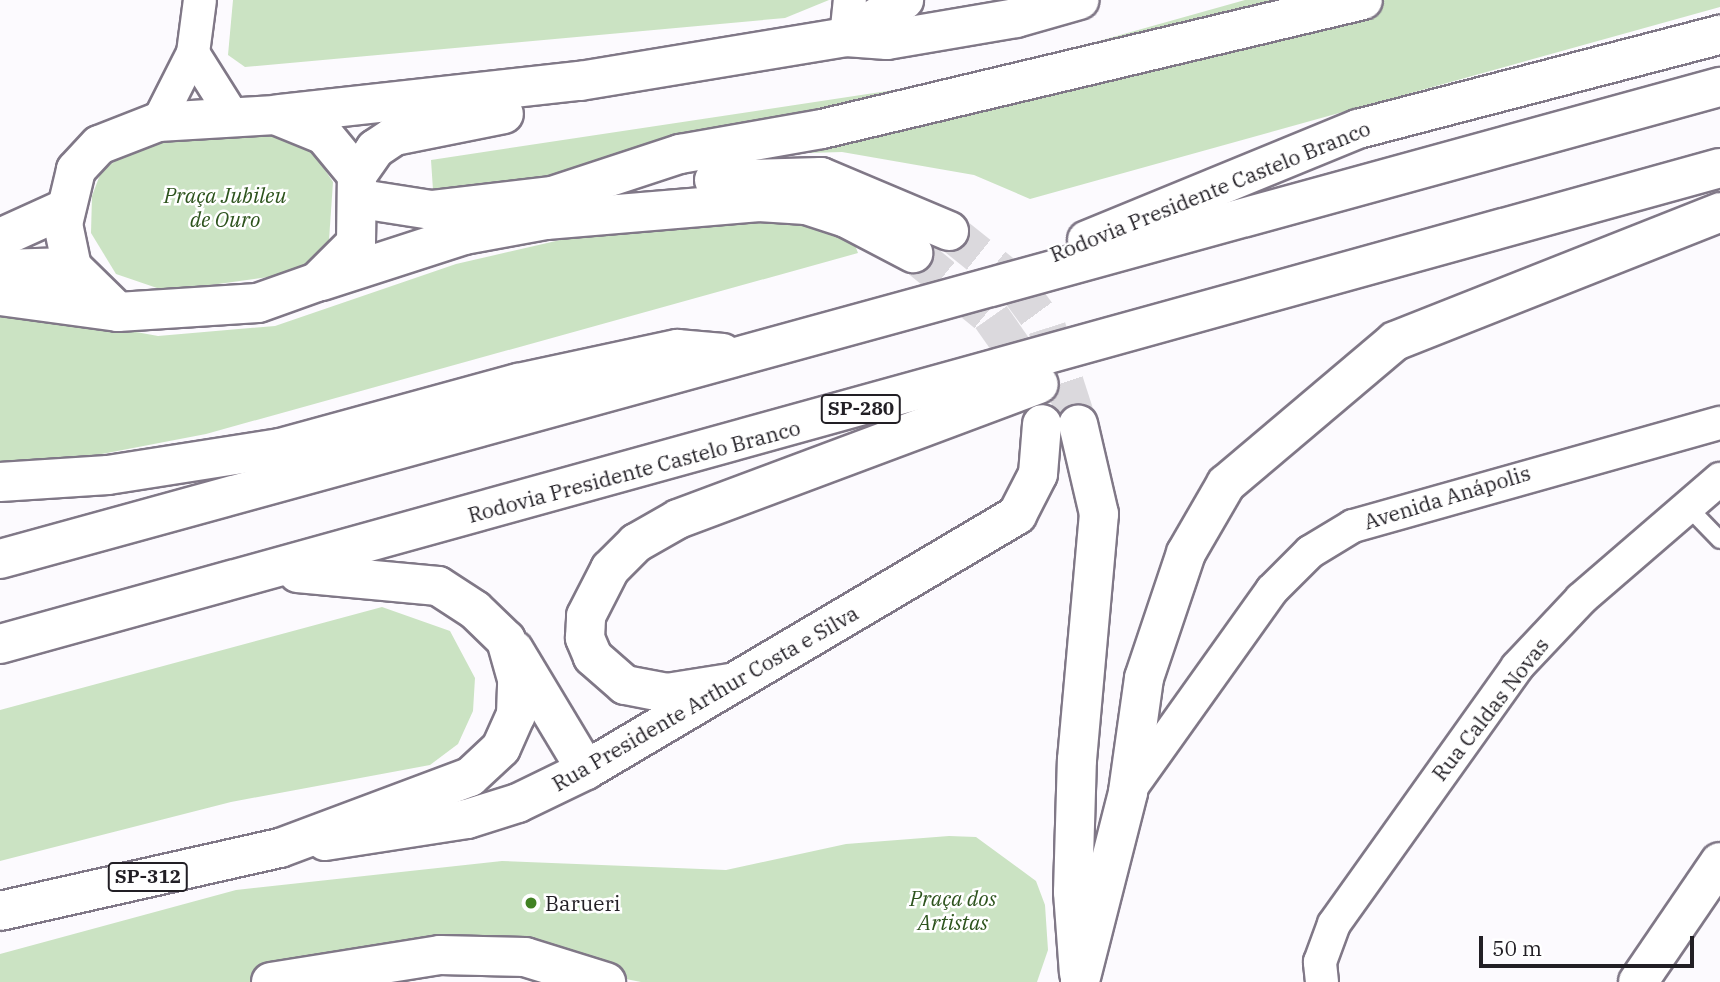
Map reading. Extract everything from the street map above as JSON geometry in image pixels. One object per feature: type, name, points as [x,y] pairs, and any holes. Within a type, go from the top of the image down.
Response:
[{"type":"main road","points":[[846,37],[904,0]]},
{"type":"main road","points":[[118,312],[72,267],[65,208],[76,170],[99,145],[158,122],[232,115],[275,115],[580,81],[846,37],[887,40],[1003,9],[1079,0]]},
{"type":"main road","points":[[555,195],[680,154],[822,130],[1363,0]]},
{"type":"main road","name":"Rodovia Presidente Castelo Branco","points":[[910,312],[1359,129],[1720,35]]},
{"type":"main road","points":[[317,282],[356,243],[359,187],[375,149],[394,136],[510,113],[580,81]]},
{"type":"main road","name":"Rodovia Presidente Castelo Branco","points":[[0,559],[756,356],[1720,87]]},
{"type":"main road","points":[[275,115],[324,135],[359,187],[431,210],[767,175],[821,177],[949,231]]},
{"type":"main road","name":"Rodovia Presidente Castelo Branco","points":[[0,644],[1308,286],[1720,169]]},
{"type":"main road","name":"Rodovia Presidente Castelo Branco","points":[[1308,286],[1720,194]]},
{"type":"main road","points":[[0,296],[118,312],[258,303],[464,235],[546,220],[759,202],[806,205],[846,218],[913,253]]},
{"type":"main road","points":[[0,238],[65,208]]},
{"type":"main road","points":[[1080,982],[1128,792],[1144,678],[1186,553],[1226,484],[1395,341],[1720,212]]},
{"type":"main road","points":[[0,269],[72,267]]},
{"type":"main road","points":[[730,683],[667,693],[625,685],[593,657],[586,616],[610,569],[636,543],[699,510],[1308,286]]},
{"type":"main road","points":[[0,482],[108,475],[280,448],[518,383],[677,349],[756,356]]},
{"type":"main road","name":"Rua Presidente Arthur Costa e Silva","points":[[280,848],[467,819],[518,803],[586,770],[1017,515],[1060,424],[1099,514],[1077,760],[1073,892],[1080,982]]},
{"type":"main road","points":[[272,570],[438,586],[506,640],[531,671],[586,770]]},
{"type":"main road","points":[[280,848],[470,777],[501,748],[516,715],[517,679],[506,640]]},
{"type":"main road","name":"SP-312","points":[[0,911],[280,848]]},
{"type":"main road","points":[[1638,982],[1720,862]]},
{"type":"main road","points":[[271,982],[440,955],[525,957],[606,982]]},
{"type":"street","points":[[158,122],[193,53],[200,0]]},
{"type":"street","points":[[846,37],[850,0]]},
{"type":"street","points":[[193,53],[232,115]]},
{"type":"street","name":"Avenida Anápolis","points":[[1128,792],[1272,590],[1310,552],[1353,526],[1720,423]]},
{"type":"street","name":"Rua Caldas Novas","points":[[1322,982],[1320,962],[1334,924],[1517,667],[1581,599],[1720,479]]},
{"type":"lane","points":[[1687,506],[1720,540]]},
{"type":"green space","points":[[233,0],[829,0],[785,18],[245,67],[228,55]]},
{"type":"green space","points":[[1245,0],[1720,0],[1720,7],[1030,199],[974,175],[842,152],[702,156],[433,190],[431,160],[960,80]]},
{"type":"green space","name":"Praça Jubileu de Ouro","points":[[270,130],[313,152],[333,182],[329,240],[313,262],[276,276],[189,288],[160,289],[116,274],[91,233],[92,196],[101,172],[124,154],[176,136]]},
{"type":"green space","points":[[797,214],[853,240],[858,253],[206,434],[34,467],[0,462],[0,307],[158,336],[275,326],[456,264],[582,235]]},
{"type":"green space","points":[[382,607],[450,631],[475,678],[473,711],[458,744],[430,765],[231,802],[0,861],[0,710]]},
{"type":"green space","name":"Praça dos Artistas","points":[[949,836],[976,837],[1036,881],[1045,905],[1048,950],[1037,982],[641,982],[570,968],[456,966],[337,982],[0,982],[0,954],[236,890],[502,861],[726,870],[846,844]]},
{"type":"tunnel","points":[[949,231],[1014,283],[1047,328],[1078,424]]},
{"type":"tunnel","points":[[913,253],[991,317],[1017,354],[1030,392]]},
{"type":"place","name":"Barueri","points":[[531,903]]}]
